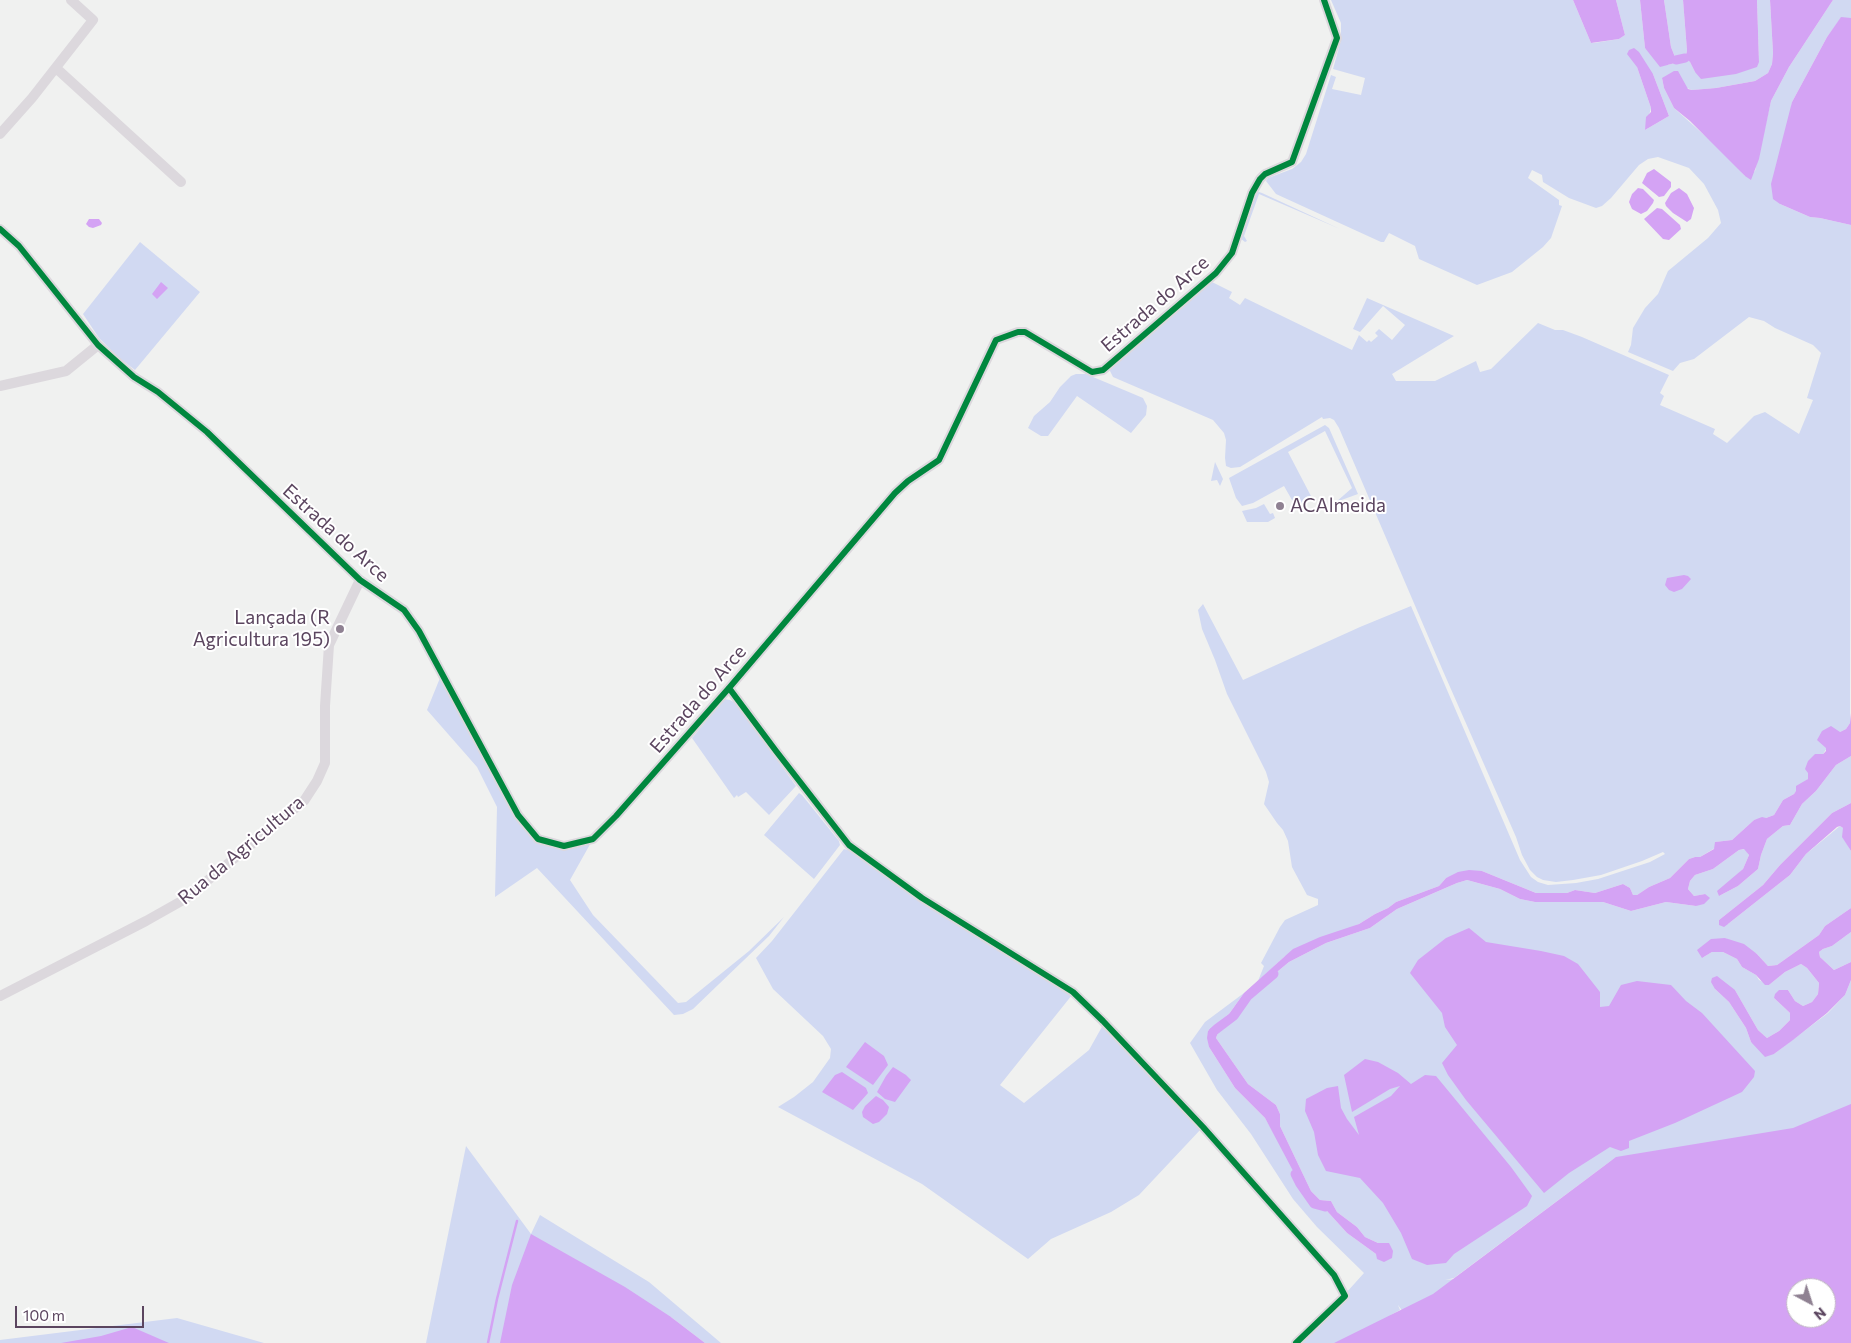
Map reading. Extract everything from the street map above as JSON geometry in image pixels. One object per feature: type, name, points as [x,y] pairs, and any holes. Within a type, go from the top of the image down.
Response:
[{"type":"street","points":[[0,134],[32,98],[93,20],[71,0]]},
{"type":"street","name":"Estrada do Arce","points":[[0,229],[19,246],[98,345],[134,377],[158,392],[207,432],[360,580],[404,610],[419,631],[518,816],[538,839],[564,846],[593,839],[616,816],[729,688],[895,493],[908,481],[939,460],[996,340],[1018,332],[1025,332],[1092,372],[1103,370],[1216,272],[1232,253],[1252,192],[1260,179],[1265,174],[1292,162],[1337,38],[1324,0]]},
{"type":"street","points":[[56,68],[180,182]]},
{"type":"street","points":[[0,386],[66,371],[98,345]]},
{"type":"street","name":"Rua da Agricultura","points":[[0,996],[185,899],[304,801],[317,782],[325,763],[325,706],[330,645],[360,580]]},
{"type":"street","points":[[729,688],[849,845],[922,898],[1073,992],[1203,1127],[1334,1275],[1345,1296],[1296,1343]]},
{"type":"shaded area","points":[[1331,0],[1573,0],[1591,43],[1594,43],[1619,39],[1625,35],[1616,0],[1640,0],[1645,48],[1668,65],[1677,62],[1671,47],[1664,0],[1683,0],[1687,51],[1685,58],[1690,62],[1695,72],[1759,62],[1757,0],[1770,0],[1773,53],[1772,64],[1768,73],[1755,81],[1692,90],[1662,78],[1664,88],[1674,108],[1723,152],[1745,176],[1755,171],[1771,101],[1789,67],[1833,0],[1851,0],[1851,18],[1841,18],[1827,37],[1792,102],[1780,204],[1810,217],[1851,225],[1850,723],[1846,729],[1840,732],[1823,754],[1820,755],[1808,773],[1808,779],[1794,794],[1783,800],[1774,815],[1754,820],[1732,840],[1715,842],[1715,848],[1700,857],[1689,859],[1670,878],[1649,887],[1637,895],[1633,895],[1630,888],[1623,884],[1595,893],[1575,890],[1567,893],[1536,893],[1482,871],[1446,878],[1439,886],[1396,902],[1359,924],[1284,957],[1258,981],[1264,966],[1261,963],[1285,920],[1318,905],[1318,899],[1307,895],[1292,867],[1288,841],[1283,830],[1264,804],[1269,782],[1266,772],[1227,694],[1202,629],[1198,610],[1203,604],[1243,680],[1411,606],[1520,860],[1531,877],[1538,882],[1548,885],[1576,883],[1598,879],[1650,862],[1665,854],[1663,852],[1601,875],[1573,880],[1556,882],[1543,880],[1530,870],[1334,420],[1330,418],[1323,419],[1322,417],[1240,467],[1231,468],[1226,466],[1226,440],[1224,433],[1213,420],[1113,377],[1109,369],[1212,282],[1232,292],[1229,298],[1240,305],[1245,298],[1352,350],[1359,335],[1367,342],[1369,340],[1371,342],[1378,336],[1375,333],[1379,329],[1392,340],[1405,325],[1383,306],[1360,332],[1353,329],[1367,298],[1454,336],[1392,374],[1396,381],[1435,381],[1476,361],[1480,372],[1491,369],[1538,323],[1555,330],[1563,330],[1582,337],[1669,375],[1660,393],[1664,396],[1660,405],[1715,429],[1713,434],[1727,443],[1754,416],[1765,412],[1799,434],[1813,400],[1807,398],[1821,353],[1813,345],[1764,321],[1749,317],[1694,359],[1680,363],[1673,371],[1628,352],[1631,345],[1633,328],[1645,308],[1658,294],[1668,271],[1708,238],[1721,223],[1718,210],[1704,184],[1689,168],[1658,157],[1648,159],[1639,165],[1611,198],[1602,206],[1596,208],[1569,198],[1543,182],[1542,175],[1532,170],[1528,178],[1559,200],[1559,205],[1562,206],[1551,238],[1543,247],[1512,272],[1477,285],[1419,259],[1415,246],[1389,233],[1384,242],[1381,242],[1276,194],[1266,181],[1268,178],[1292,169],[1301,162],[1306,154],[1331,75],[1336,77],[1332,89],[1361,95],[1365,78],[1333,69],[1341,40],[1341,23]],"holes":[[[1637,67],[1653,74],[1669,116],[1645,130],[1651,108]]]},
{"type":"shaded area","points":[[1573,0],[1616,0],[1625,35],[1619,39],[1591,43]]},
{"type":"shaded area","points":[[1640,0],[1664,0],[1671,47],[1677,62],[1660,67],[1645,48]]},
{"type":"shaded area","points":[[1683,0],[1757,0],[1759,62],[1757,67],[1736,74],[1701,79],[1690,62],[1685,58],[1687,51]]},
{"type":"shaded area","points":[[1770,0],[1833,0],[1789,67],[1771,101],[1759,159],[1751,180],[1674,108],[1664,88],[1662,78],[1674,71],[1678,71],[1688,89],[1692,90],[1755,81],[1768,73],[1772,64],[1773,53]]},
{"type":"shaded area","points":[[1841,17],[1851,18],[1851,225],[1810,217],[1780,204],[1773,199],[1771,184],[1792,102],[1827,37]]},
{"type":"shaded area","points":[[1634,48],[1639,52],[1653,74],[1669,116],[1645,130],[1646,117],[1651,112],[1651,108],[1637,67],[1627,54],[1629,50]]},
{"type":"shaded area","points":[[1654,169],[1671,182],[1671,187],[1664,196],[1659,197],[1642,183],[1647,173]]},
{"type":"shaded area","points":[[1638,188],[1643,189],[1654,200],[1647,211],[1641,214],[1632,209],[1629,202],[1632,194]]},
{"type":"shaded area","points":[[1679,188],[1687,194],[1694,208],[1691,219],[1687,222],[1673,213],[1665,203],[1671,193]]},
{"type":"shaded area","points":[[1259,192],[1340,229],[1259,194],[1244,236],[1247,241],[1245,242],[1240,238],[1255,193]]},
{"type":"shaded area","points":[[1657,208],[1662,209],[1680,225],[1681,229],[1669,240],[1663,239],[1644,219]]},
{"type":"shaded area","points":[[89,219],[99,219],[102,223],[93,228],[89,227],[86,224]]},
{"type":"shaded area","points":[[140,242],[200,292],[135,370],[119,358],[99,338],[83,314]]},
{"type":"shaded area","points":[[161,282],[168,288],[157,299],[152,294]]},
{"type":"shaded area","points":[[1086,374],[1143,398],[1147,406],[1146,415],[1131,433],[1077,396],[1048,436],[1041,436],[1028,428],[1034,416],[1050,402],[1060,387],[1071,376]]},
{"type":"shaded area","points":[[1325,425],[1329,428],[1358,494],[1336,502],[1352,488],[1325,431],[1288,452],[1312,498],[1296,507],[1284,486],[1253,503],[1242,506],[1236,498],[1229,478]]},
{"type":"shaded area","points":[[1215,462],[1223,479],[1220,486],[1217,480],[1211,481]]},
{"type":"shaded area","points":[[1264,504],[1270,514],[1273,513],[1275,518],[1268,522],[1247,522],[1242,511]]},
{"type":"shaded area","points":[[1684,575],[1691,579],[1682,589],[1674,592],[1665,585],[1667,578]]},
{"type":"shaded area","points":[[442,673],[518,815],[538,839],[564,846],[593,839],[570,880],[593,915],[678,1003],[686,1002],[749,951],[784,917],[769,936],[693,1009],[683,1014],[674,1015],[537,868],[495,897],[497,807],[477,767],[427,710]]},
{"type":"shaded area","points":[[724,699],[736,703],[796,786],[769,815],[746,792],[734,798],[692,738]]},
{"type":"shaded area","points":[[1851,713],[1851,756],[1836,765],[1816,791],[1802,804],[1790,825],[1783,826],[1767,839],[1758,869],[1738,886],[1719,896],[1717,891],[1743,869],[1749,855],[1744,849],[1739,850],[1713,869],[1695,875],[1690,881],[1688,889],[1694,896],[1705,894],[1710,898],[1704,904],[1696,906],[1666,902],[1631,911],[1603,902],[1535,902],[1520,899],[1500,889],[1467,880],[1397,909],[1370,928],[1326,943],[1289,962],[1248,996],[1234,1016],[1220,1027],[1216,1038],[1248,1084],[1276,1105],[1280,1114],[1280,1126],[1311,1191],[1320,1200],[1331,1201],[1337,1212],[1357,1227],[1365,1237],[1378,1243],[1389,1243],[1393,1251],[1392,1258],[1384,1262],[1377,1259],[1376,1254],[1347,1233],[1327,1211],[1314,1204],[1300,1184],[1265,1118],[1235,1088],[1209,1047],[1208,1031],[1229,1014],[1244,993],[1293,949],[1320,937],[1359,924],[1396,902],[1439,886],[1446,878],[1458,872],[1469,870],[1482,871],[1536,893],[1567,893],[1575,890],[1595,893],[1623,884],[1630,888],[1633,895],[1637,895],[1649,887],[1670,878],[1689,859],[1700,857],[1714,849],[1715,842],[1732,840],[1754,820],[1774,815],[1783,800],[1794,794],[1796,786],[1808,779],[1808,773],[1805,769],[1808,761],[1815,754],[1823,754],[1826,751],[1826,748],[1817,740],[1822,731],[1831,726],[1840,732],[1846,729],[1850,723]]},
{"type":"shaded area","points":[[1851,756],[1851,803],[1832,813],[1780,865],[1763,885],[1719,920],[1728,924],[1790,875],[1806,854],[1840,826],[1843,828],[1843,837],[1851,851],[1851,908],[1825,926],[1819,935],[1777,965],[1768,966],[1757,954],[1725,938],[1702,958],[1712,952],[1723,952],[1737,959],[1742,967],[1769,985],[1785,972],[1801,964],[1807,968],[1819,983],[1818,994],[1812,1002],[1803,1006],[1795,1001],[1788,990],[1774,998],[1790,1013],[1790,1020],[1779,1031],[1767,1038],[1758,1030],[1735,990],[1715,989],[1729,1002],[1746,1028],[1751,1042],[1774,1054],[1828,1013],[1845,995],[1851,980],[1851,1341],[1716,1343],[1407,1317],[1398,1305],[1400,1310],[1391,1315],[1396,1343],[1301,1343],[1364,1273],[1317,1227],[1293,1199],[1251,1134],[1217,1090],[1190,1043],[1205,1022],[1244,993],[1229,1014],[1208,1031],[1209,1047],[1235,1088],[1265,1118],[1314,1204],[1327,1211],[1347,1233],[1376,1254],[1378,1243],[1365,1237],[1357,1227],[1337,1212],[1331,1201],[1320,1200],[1311,1191],[1280,1126],[1280,1114],[1276,1105],[1248,1084],[1216,1038],[1220,1027],[1234,1016],[1248,996],[1289,962],[1326,943],[1370,928],[1397,909],[1467,880],[1500,889],[1520,899],[1535,902],[1603,902],[1631,911],[1666,902],[1696,906],[1705,894],[1694,896],[1688,889],[1690,881],[1695,875],[1713,869],[1739,850],[1745,849],[1749,855],[1743,869],[1719,896],[1738,886],[1758,869],[1767,839],[1783,826],[1790,825],[1802,804],[1816,791],[1836,765]],"holes":[[[1616,1157],[1466,1278],[1445,1280],[1454,1278]]]},
{"type":"shaded area","points":[[799,793],[839,841],[840,845],[814,879],[764,835]]},
{"type":"shaded area","points":[[1851,803],[1851,851],[1842,837],[1843,828],[1837,827],[1806,854],[1790,875],[1724,927],[1719,925],[1719,920],[1763,885],[1780,865],[1832,813]]},
{"type":"shaded area","points":[[844,849],[858,853],[1072,995],[1000,1085],[1024,1103],[1089,1050],[1103,1025],[1201,1129],[1139,1195],[1111,1212],[1051,1239],[1028,1259],[922,1184],[778,1107],[813,1082],[830,1058],[831,1049],[823,1036],[773,989],[756,958],[772,941]]},
{"type":"shaded area","points":[[1851,908],[1851,932],[1832,946],[1819,952],[1820,957],[1834,970],[1851,962],[1851,980],[1845,995],[1827,1013],[1793,1040],[1774,1054],[1765,1057],[1751,1042],[1746,1028],[1729,1002],[1715,989],[1711,982],[1712,978],[1717,976],[1735,990],[1758,1030],[1767,1038],[1779,1031],[1790,1020],[1790,1013],[1774,998],[1775,994],[1779,990],[1788,990],[1795,1001],[1803,1006],[1812,1002],[1818,994],[1819,983],[1807,968],[1801,964],[1785,972],[1769,985],[1765,985],[1756,975],[1742,967],[1737,959],[1723,952],[1712,952],[1702,958],[1697,950],[1711,939],[1725,938],[1744,944],[1768,966],[1777,965],[1819,935],[1825,926]]},
{"type":"shaded area","points":[[1469,928],[1486,942],[1564,956],[1578,964],[1600,992],[1600,1007],[1609,1006],[1621,985],[1637,981],[1671,985],[1686,1001],[1702,1013],[1755,1071],[1754,1077],[1742,1092],[1675,1123],[1629,1141],[1629,1148],[1621,1151],[1610,1147],[1569,1173],[1544,1193],[1466,1100],[1448,1075],[1442,1063],[1457,1045],[1445,1027],[1442,1013],[1410,973],[1418,960],[1446,938]]},
{"type":"shaded area","points":[[1851,932],[1851,962],[1834,970],[1820,957],[1819,952],[1832,946]]},
{"type":"shaded area","points":[[865,1042],[884,1056],[888,1065],[873,1085],[846,1067]]},
{"type":"shaded area","points":[[1365,1059],[1378,1062],[1398,1073],[1411,1084],[1425,1075],[1436,1076],[1511,1167],[1532,1196],[1527,1206],[1454,1254],[1446,1263],[1427,1265],[1412,1259],[1401,1233],[1383,1203],[1360,1178],[1326,1171],[1318,1155],[1314,1132],[1305,1111],[1306,1099],[1327,1088],[1338,1086],[1341,1108],[1359,1135],[1354,1117],[1391,1096],[1400,1086],[1390,1089],[1352,1112],[1344,1075]]},
{"type":"shaded area","points":[[893,1067],[911,1080],[895,1102],[885,1099],[877,1092]]},
{"type":"shaded area","points":[[842,1072],[866,1088],[868,1093],[853,1110],[822,1092],[835,1075]]},
{"type":"shaded area","points":[[876,1096],[889,1107],[887,1114],[879,1122],[873,1124],[863,1117],[862,1112],[865,1106]]},
{"type":"shaded area","points":[[1851,1104],[1851,1343],[1334,1343],[1433,1294],[1616,1157],[1793,1128]]},
{"type":"shaded area","points":[[466,1146],[531,1234],[540,1215],[649,1282],[721,1343],[705,1343],[671,1317],[502,1343],[426,1343]]},
{"type":"shaded area","points":[[531,1234],[625,1287],[671,1317],[705,1343],[500,1343],[512,1285]]},
{"type":"shaded area","points":[[177,1318],[264,1343],[0,1343],[0,1340]]},
{"type":"shaded area","points":[[132,1327],[169,1343],[61,1343],[101,1336]]},
{"type":"waterway","points":[[1676,60],[1685,58]]},
{"type":"waterway","points":[[1213,1032],[1234,1016],[1248,996],[1274,974]]},
{"type":"waterway","points":[[1295,1174],[1314,1204],[1325,1207]]},
{"type":"waterway","points":[[488,1343],[517,1221]]},
{"type":"cycle path","points":[[0,229],[19,246],[98,345],[134,377],[158,392],[207,432],[360,580],[404,610],[419,631],[518,815],[538,839],[564,846],[593,839],[616,816],[729,688],[895,493],[908,481],[939,460],[996,340],[1018,332],[1025,332],[1092,372],[1103,370],[1216,273],[1232,253],[1252,193],[1260,179],[1265,174],[1292,162],[1337,38],[1324,0]]},
{"type":"cycle path","points":[[729,688],[849,845],[922,898],[1073,992],[1203,1127],[1334,1275],[1345,1296],[1296,1343]]},
{"type":"place","name":"ACAlmeida","points":[[1280,506]]},
{"type":"place","name":"Lançada (R Agricultura 195)","points":[[340,629]]}]
